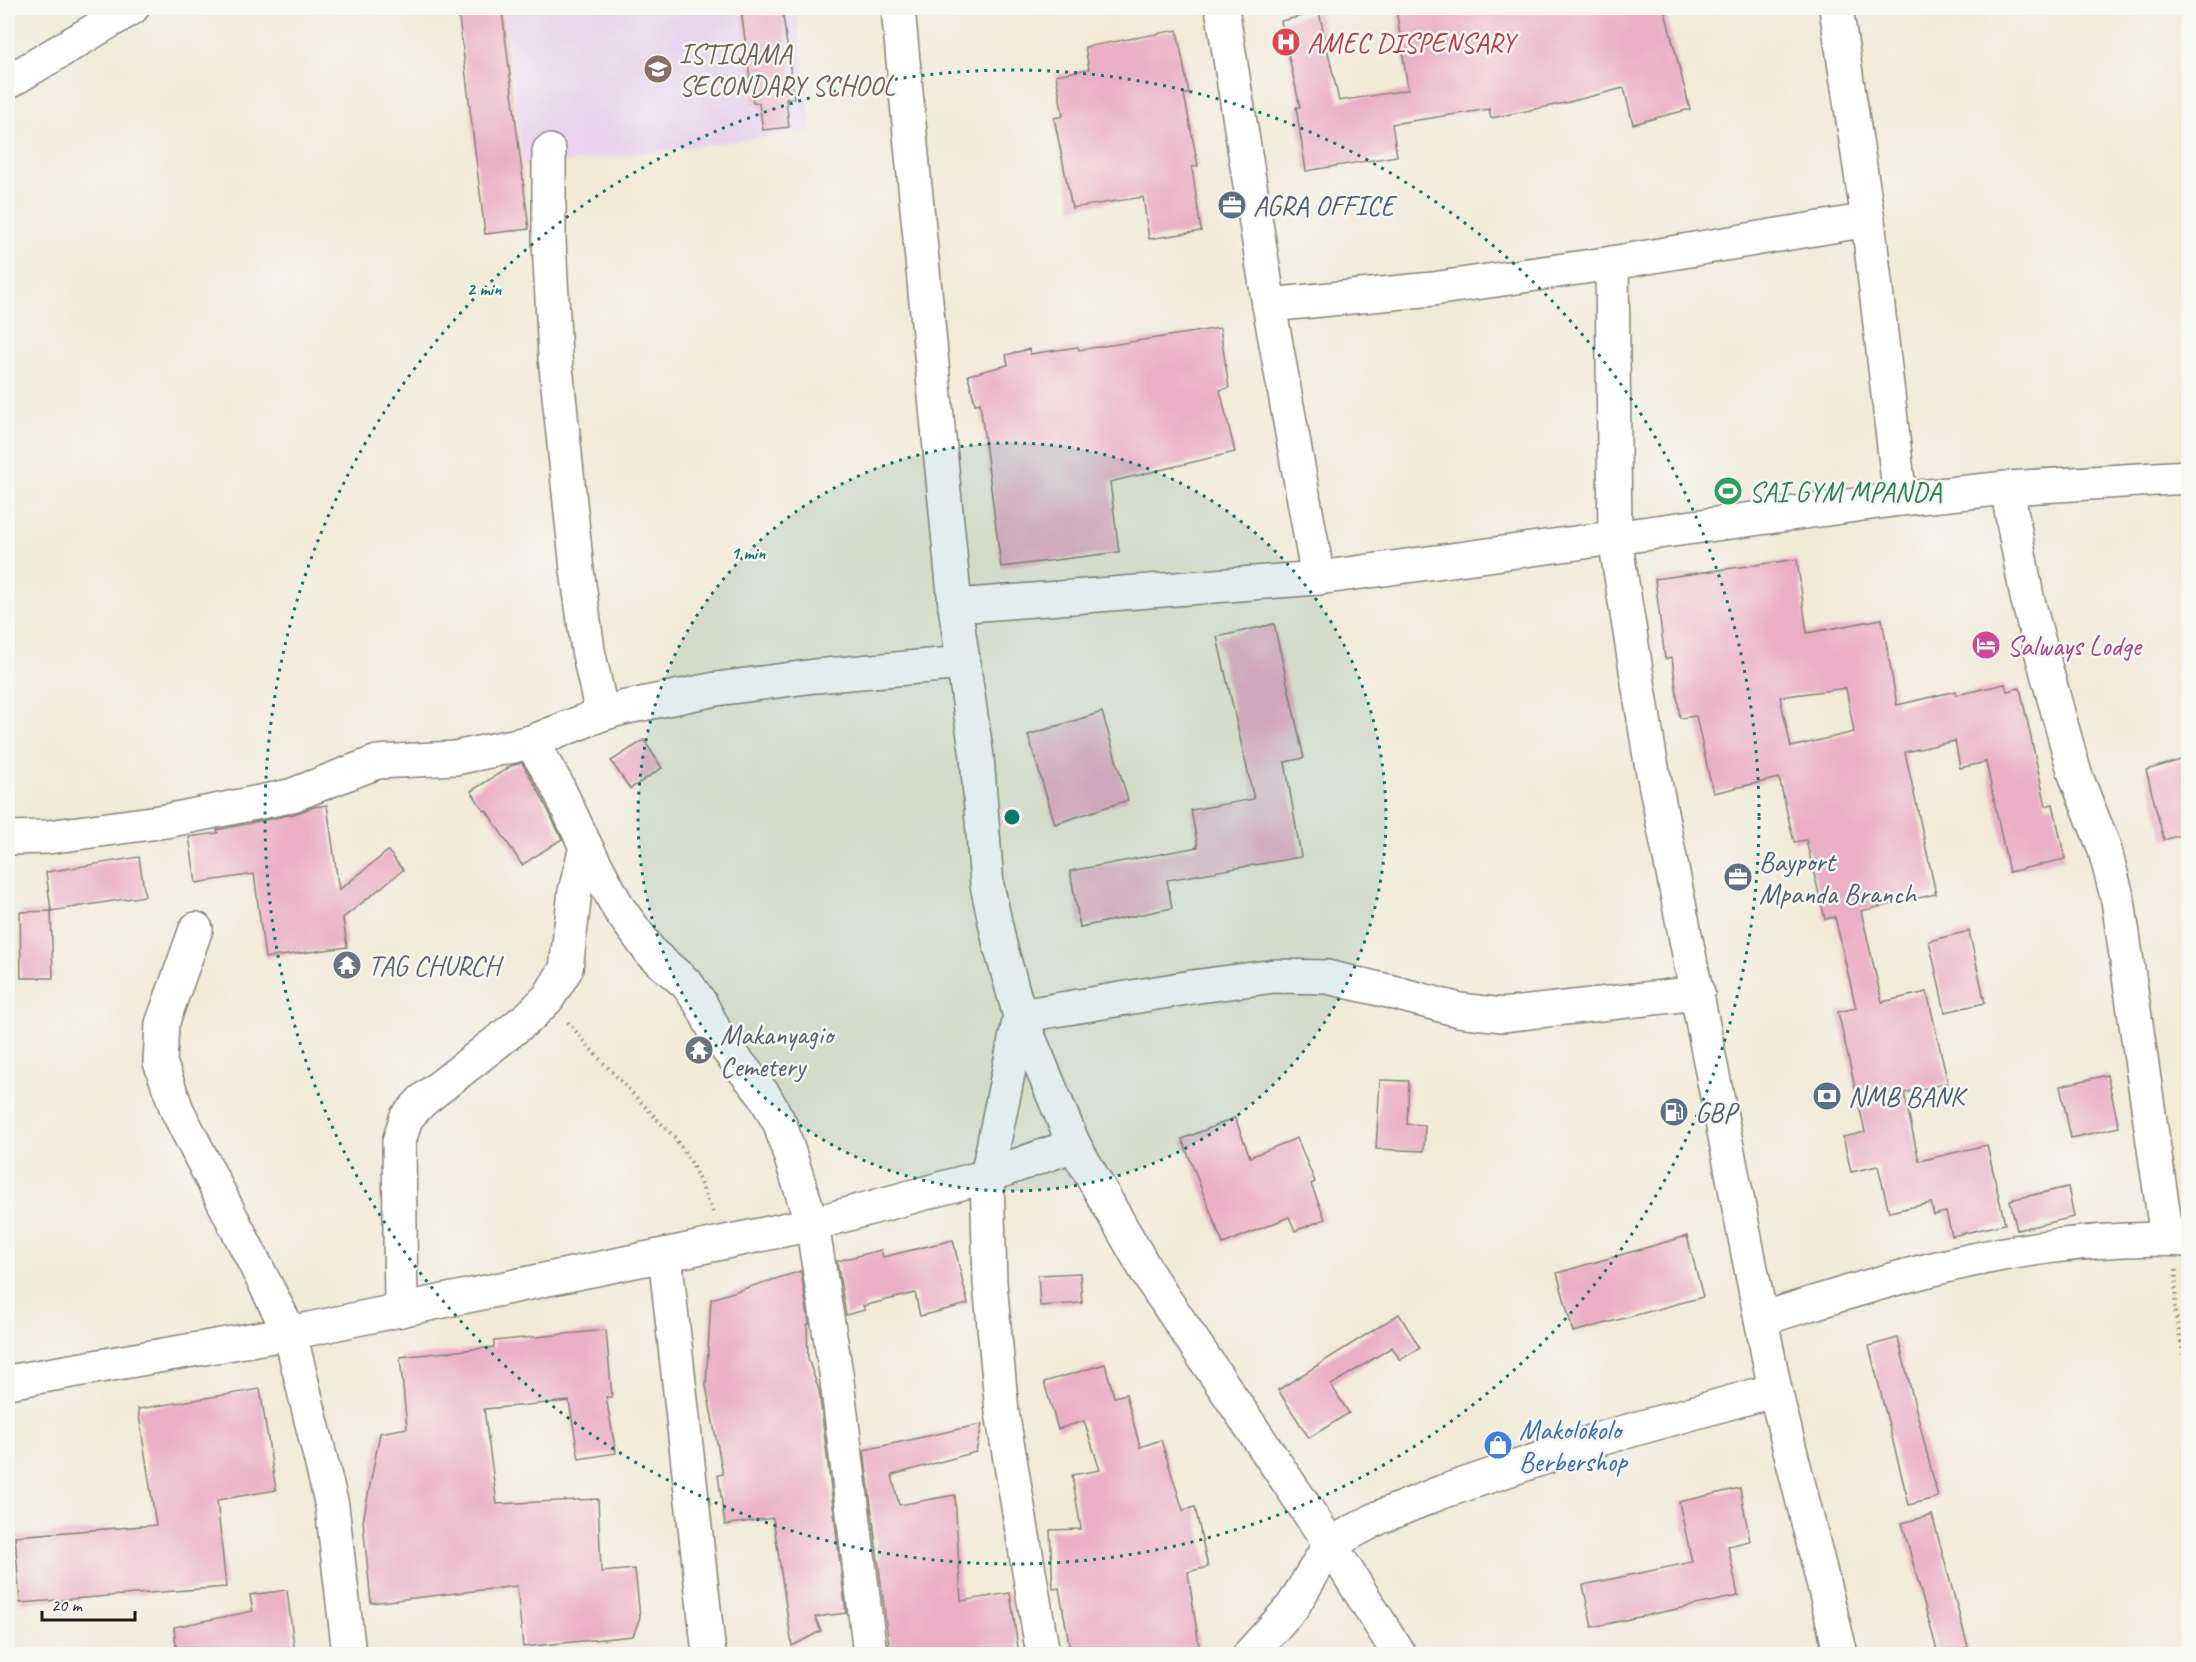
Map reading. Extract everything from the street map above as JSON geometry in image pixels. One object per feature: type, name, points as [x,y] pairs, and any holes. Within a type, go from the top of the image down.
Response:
[{"type":"street","points":[[8,82],[132,8]]},
{"type":"street","points":[[902,8],[955,606],[977,758],[987,885],[1000,945],[1020,1016],[1074,1145],[1151,1279],[1330,1544],[1399,1654]]},
{"type":"street","points":[[1222,8],[1269,305],[1318,578]]},
{"type":"street","points":[[1836,8],[1868,220],[1900,499]]},
{"type":"street","points":[[549,151],[549,240],[555,357],[577,570],[588,650],[602,714]]},
{"type":"street","points":[[1269,305],[1433,290],[1868,220]]},
{"type":"street","points":[[1612,263],[1615,539],[1650,757],[1775,1389],[1841,1654]]},
{"type":"street","points":[[955,606],[1318,578],[1900,499],[2007,488],[2188,477]]},
{"type":"street","points":[[1761,1319],[1952,1265],[2053,1246],[2178,1239],[2118,900],[2104,847],[2075,774],[2047,673],[2027,597],[2007,488]]},
{"type":"street","points":[[8,838],[48,837],[166,821],[290,796],[377,762],[455,758],[531,742],[602,714],[716,689],[778,680],[963,663]]},
{"type":"street","points":[[531,742],[556,783],[618,909],[652,954],[687,984],[701,1004],[719,1039],[774,1110],[791,1154],[812,1224],[836,1373],[870,1654]]},
{"type":"street","points":[[400,1310],[399,1142],[406,1118],[422,1101],[530,1016],[548,998],[567,969],[575,891],[586,847]]},
{"type":"street","points":[[196,929],[162,1024],[160,1062],[177,1110],[290,1333],[332,1506],[349,1654]]},
{"type":"street","points":[[1020,1016],[1192,987],[1275,976],[1327,977],[1459,1010],[1502,1015],[1698,993]]},
{"type":"street","points":[[1020,1016],[987,1176],[990,1283],[1002,1412],[1043,1654]]},
{"type":"street","points":[[8,1382],[290,1333],[812,1224],[987,1176],[1074,1145]]},
{"type":"street","points":[[665,1255],[710,1654]]},
{"type":"street","points":[[1250,1654],[1293,1606],[1330,1544],[1380,1517],[1442,1492],[1603,1438],[1775,1389]]},
{"type":"path","points":[[548,998],[596,1055],[674,1137],[690,1160],[726,1243]]},
{"type":"path","points":[[2178,1239],[2175,1311],[2188,1378]]},
{"type":"shaded area","name":"ISTIQAMA SECONDARY SCHOOL","points":[[504,8],[796,8],[812,131],[524,168]]},
{"type":"building","points":[[741,8],[782,8],[794,98],[786,99],[789,127],[763,130],[759,103],[753,103]]},
{"type":"building","points":[[1396,8],[1664,8],[1690,109],[1633,124],[1624,88],[1491,118],[1489,109],[1392,124],[1397,156],[1306,171],[1296,107],[1300,107],[1281,21],[1319,12],[1339,101],[1408,90]]},
{"type":"building","points":[[502,11],[529,229],[485,234],[459,17]]},
{"type":"building","points":[[1177,30],[1189,94],[1184,94],[1198,166],[1192,167],[1201,231],[1149,239],[1143,197],[1072,208],[1054,118],[1063,116],[1056,75],[1089,69],[1085,47]]},
{"type":"building","points":[[1220,328],[1229,388],[1220,390],[1235,452],[1110,482],[1119,552],[1001,567],[980,403],[975,404],[968,375],[1008,365],[1006,355],[1029,349],[1030,354],[1078,347],[1079,350]]},
{"type":"building","points":[[1797,559],[1807,633],[1882,619],[1897,705],[1956,691],[1956,695],[2005,684],[2007,691],[2020,688],[2046,806],[2053,804],[2065,859],[2009,872],[1986,762],[1960,768],[1955,741],[1905,752],[1936,894],[1861,911],[1882,1002],[1927,992],[1948,1083],[1904,1093],[1919,1161],[1987,1145],[2005,1224],[1952,1236],[1946,1212],[1934,1215],[1931,1203],[1889,1212],[1878,1166],[1851,1172],[1843,1137],[1865,1132],[1838,1012],[1856,1008],[1835,917],[1825,919],[1806,840],[1794,842],[1779,778],[1713,793],[1696,716],[1680,718],[1672,658],[1665,659],[1655,579]],"holes":[[[1846,688],[1854,732],[1791,747],[1780,697]]]},
{"type":"building","points":[[1274,624],[1304,758],[1285,762],[1301,857],[1167,880],[1172,908],[1080,927],[1070,871],[1198,847],[1191,810],[1254,799],[1217,637]]},
{"type":"building","points":[[1102,712],[1128,800],[1055,824],[1028,735]]},
{"type":"building","points":[[644,740],[662,768],[630,789],[611,761]]},
{"type":"building","points":[[2188,758],[2188,833],[2164,840],[2146,770]]},
{"type":"building","points":[[522,763],[562,839],[522,865],[471,791],[511,766]]},
{"type":"building","points":[[327,805],[339,890],[388,851],[403,870],[343,918],[347,947],[265,958],[254,874],[196,883],[189,837],[218,833],[217,830]]},
{"type":"building","points":[[139,857],[145,896],[51,911],[46,872]]},
{"type":"building","points":[[51,911],[53,978],[21,978],[20,912]]},
{"type":"building","points":[[1969,931],[1985,1003],[1945,1012],[1929,941]]},
{"type":"building","points":[[2107,1075],[2119,1127],[2071,1138],[2060,1086]]},
{"type":"building","points":[[1380,1080],[1409,1081],[1407,1124],[1425,1125],[1424,1151],[1376,1149]]},
{"type":"building","points":[[1235,1118],[1250,1157],[1297,1138],[1315,1182],[1311,1184],[1325,1219],[1295,1231],[1289,1217],[1223,1244],[1182,1139]]},
{"type":"building","points":[[2068,1187],[2074,1217],[2017,1230],[2010,1200]]},
{"type":"building","points":[[1687,1236],[1703,1297],[1573,1332],[1557,1273]]},
{"type":"building","points":[[953,1240],[968,1304],[920,1316],[915,1293],[863,1306],[865,1310],[846,1315],[837,1261],[881,1250],[883,1257]]},
{"type":"building","points":[[801,1271],[809,1324],[807,1325],[808,1359],[819,1390],[846,1613],[815,1617],[821,1631],[792,1646],[773,1518],[725,1525],[718,1475],[723,1474],[706,1386],[711,1299]]},
{"type":"building","points":[[1080,1273],[1082,1303],[1040,1306],[1038,1275]]},
{"type":"building","points":[[1399,1314],[1420,1348],[1400,1360],[1392,1347],[1331,1385],[1349,1413],[1309,1438],[1278,1390]]},
{"type":"building","points":[[606,1330],[612,1397],[606,1397],[616,1453],[579,1459],[569,1401],[484,1409],[497,1504],[598,1499],[601,1572],[635,1569],[640,1617],[633,1636],[523,1647],[517,1586],[371,1603],[363,1521],[380,1433],[407,1428],[400,1357],[494,1347],[494,1341]]},
{"type":"building","points":[[1898,1338],[1938,1497],[1909,1505],[1869,1346]]},
{"type":"building","points":[[1105,1364],[1114,1397],[1126,1394],[1140,1447],[1161,1440],[1183,1510],[1195,1507],[1208,1567],[1188,1572],[1199,1646],[1143,1654],[1071,1654],[1059,1588],[1053,1589],[1050,1530],[1081,1529],[1072,1475],[1100,1470],[1084,1421],[1058,1429],[1044,1382]]},
{"type":"building","points":[[260,1389],[276,1490],[217,1500],[226,1587],[20,1603],[15,1536],[156,1525],[138,1409]]},
{"type":"building","points":[[982,1424],[976,1452],[892,1475],[899,1505],[955,1495],[961,1601],[1010,1593],[1019,1654],[890,1654],[864,1450]]},
{"type":"building","points":[[1740,1488],[1750,1541],[1728,1546],[1738,1596],[1592,1627],[1583,1585],[1692,1562],[1679,1502]]},
{"type":"building","points":[[1932,1515],[1970,1654],[1938,1654],[1902,1523]]},
{"type":"building","points":[[287,1590],[295,1654],[177,1654],[174,1627],[253,1611],[250,1595]]},
{"type":"place","name":"AMEC DISPENSARY","points":[[1286,42]]},
{"type":"place","name":"ISTIQAMA SECONDARY SCHOOL","points":[[658,69]]},
{"type":"place","name":"AGRA OFFICE","points":[[1232,205]]},
{"type":"place","name":"SAI GYM MPANDA","points":[[1728,491]]},
{"type":"place","name":"Salways Lodge","points":[[1986,645]]},
{"type":"place","name":"Bayport Mpanda Branch","points":[[1738,877]]},
{"type":"place","name":"TAG CHURCH","points":[[347,965]]},
{"type":"place","name":"Makanyagio Cemetery","points":[[699,1050]]},
{"type":"place","name":"NMB BANK","points":[[1827,1096]]},
{"type":"place","name":"GBP","points":[[1674,1112]]},
{"type":"place","name":"Makolokolo Berbershop","points":[[1498,1445]]}]
